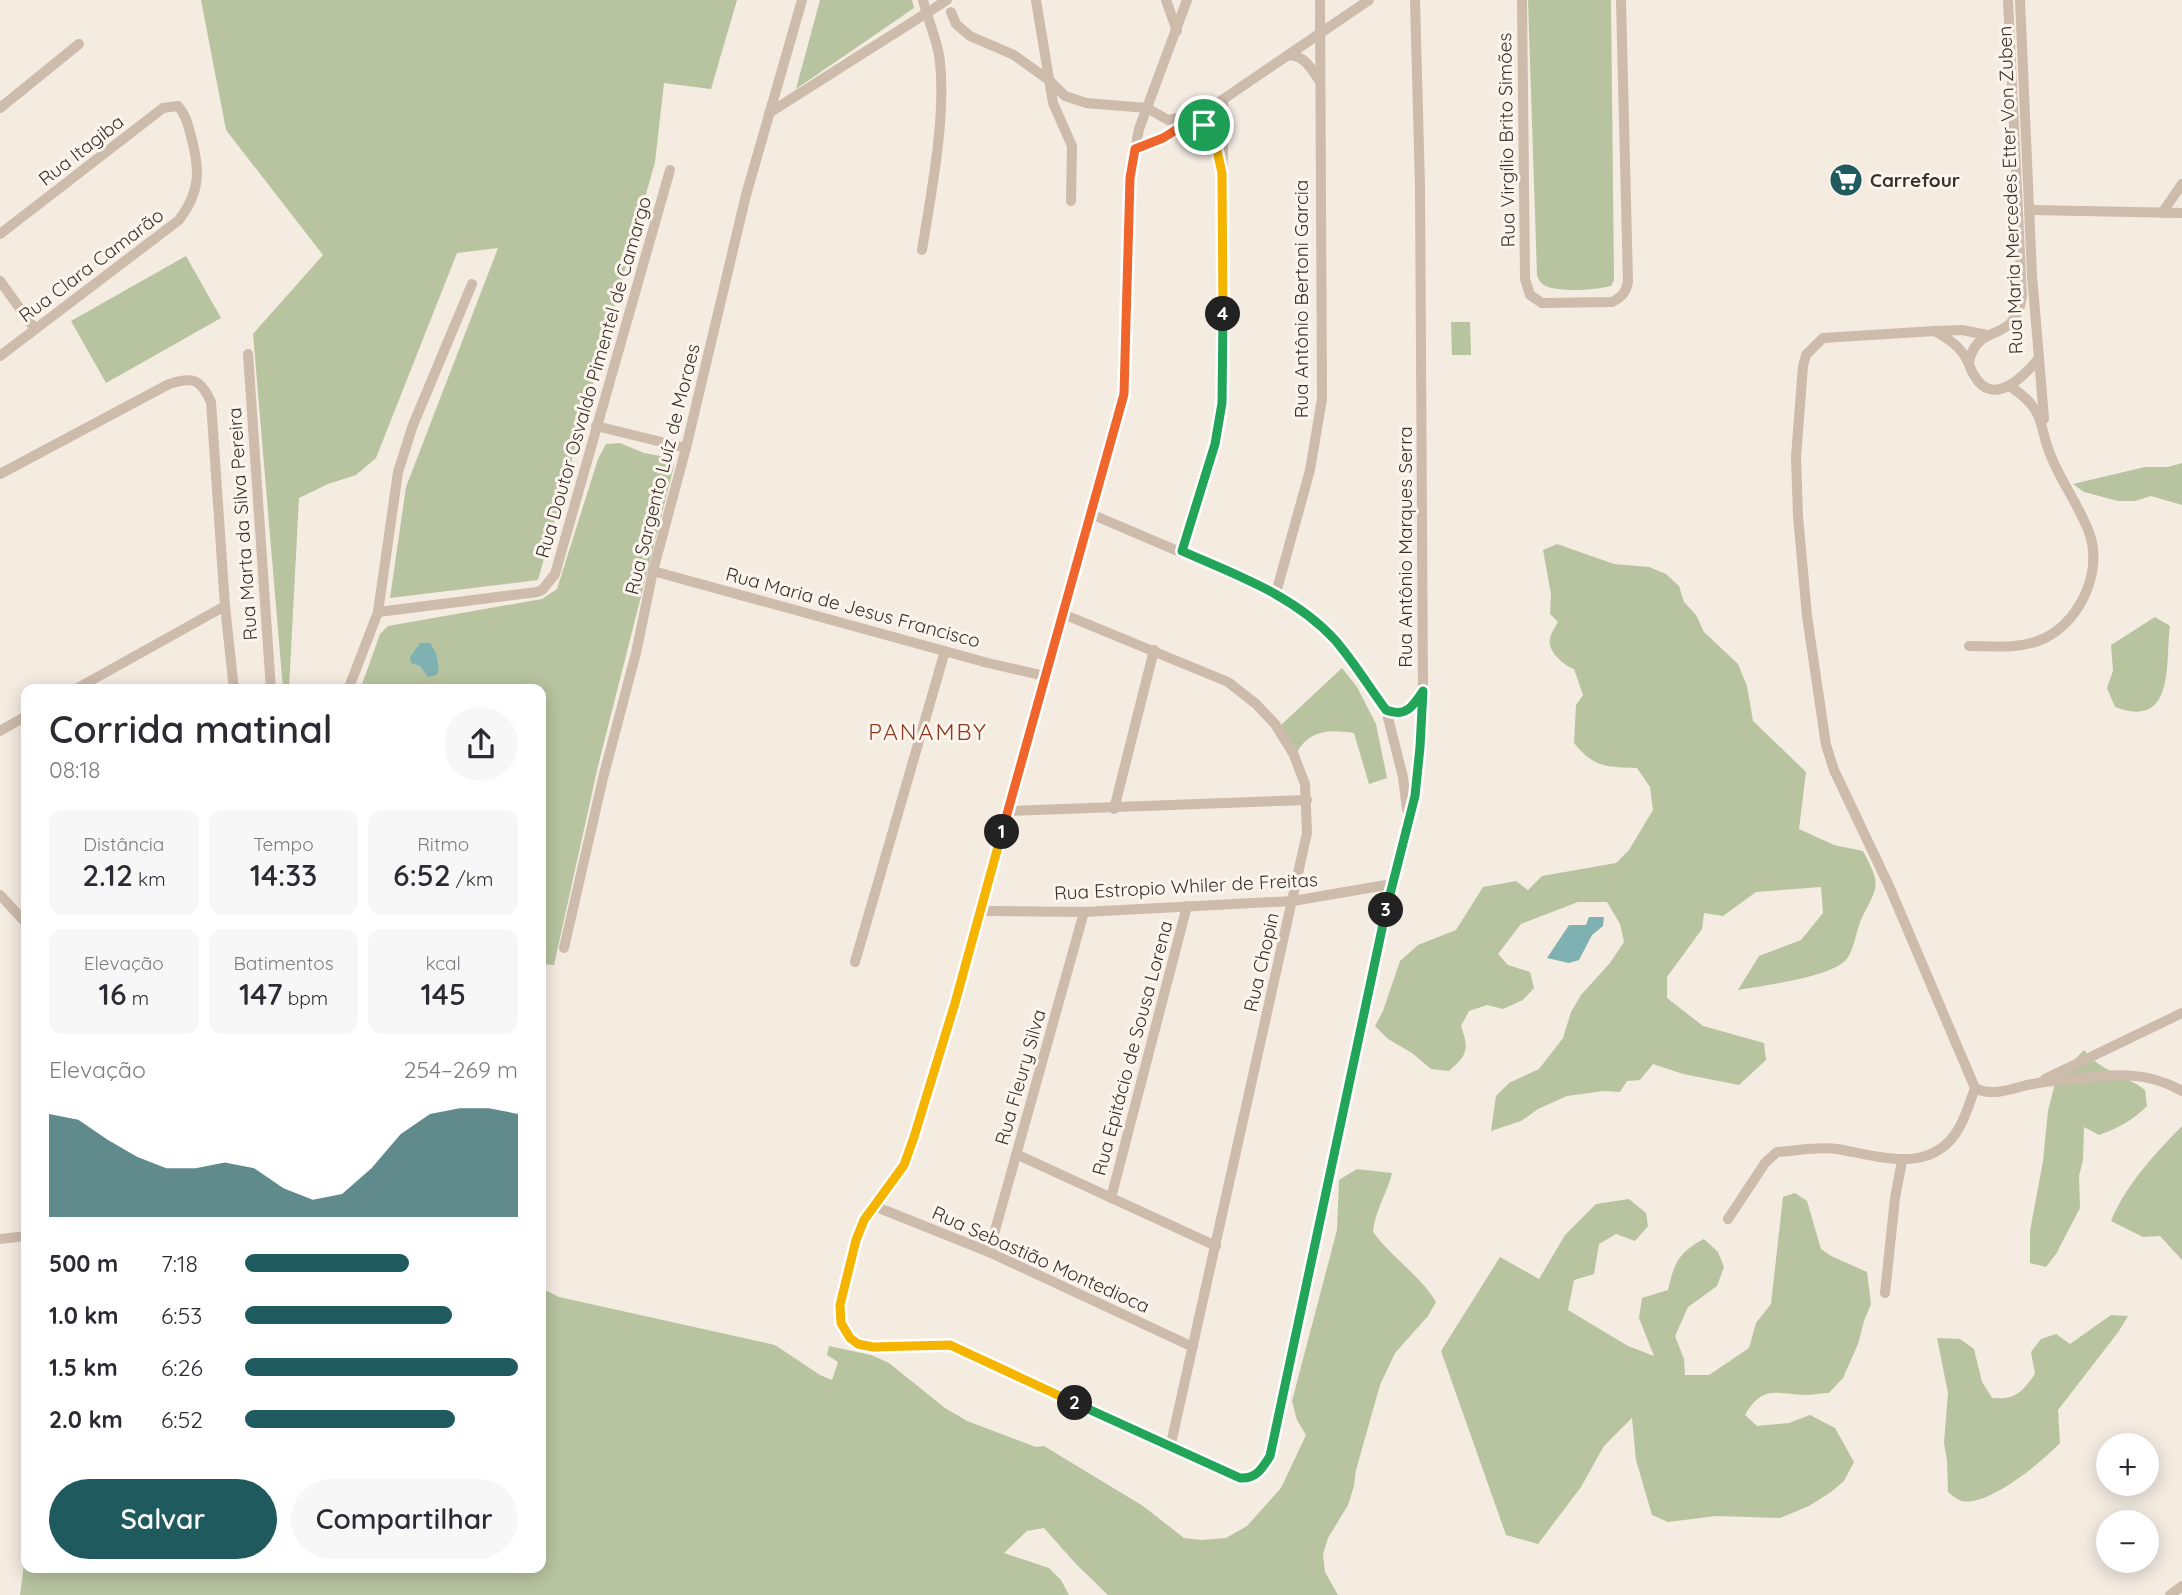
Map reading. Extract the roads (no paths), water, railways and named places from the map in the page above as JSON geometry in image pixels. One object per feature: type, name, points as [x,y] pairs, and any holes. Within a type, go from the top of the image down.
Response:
[{"type":"street","name":"Rua Sargento Luíz de Moraes","points":[[564,948],[603,778],[636,653],[653,570],[686,448],[746,195],[802,0]]},
{"type":"street","points":[[922,250],[933,182],[942,85],[940,60],[923,0]]},
{"type":"street","points":[[769,113],[947,0]]},
{"type":"street","points":[[1036,0],[1057,116],[1068,133],[1072,146],[1071,201]]},
{"type":"street","points":[[1166,0],[1177,31]]},
{"type":"street","points":[[1170,1448],[950,1345],[873,1347],[858,1344],[850,1338],[841,1323],[840,1305],[856,1240],[864,1220],[904,1165],[914,1137],[981,911],[1124,394],[1130,178],[1139,128],[1187,0]]},
{"type":"street","name":"Rua Antônio Bertoni Garcia","points":[[1276,593],[1310,470],[1322,399],[1320,0]]},
{"type":"street","points":[[1135,149],[1163,138],[1223,100],[1369,0]]},
{"type":"street","name":"Rua Antônio Marques Serra","points":[[1170,1448],[1240,1478],[1253,1476],[1260,1471],[1270,1456],[1418,772],[1423,691],[1421,200],[1415,0]]},
{"type":"street","name":"Rua Virgílio Brito Simões","points":[[1522,0],[1525,279],[1530,295],[1542,303],[1612,302],[1622,297],[1628,282],[1623,33]]},
{"type":"street","points":[[1621,0],[1623,33]]},
{"type":"street","points":[[1623,33],[1629,0]]},
{"type":"street","name":"Rua Maria Mercedes Etter Von Zuben","points":[[1969,362],[1974,346],[1987,335],[2000,332],[2012,324],[2022,297],[2008,0]]},
{"type":"street","name":"Rua Maria Mercedes Etter Von Zuben","points":[[2011,387],[2039,358],[2035,326],[2020,0]]},
{"type":"street","points":[[951,12],[956,24],[970,36],[1014,55],[1050,81],[1065,96],[1086,103],[1147,108],[1168,120],[1199,115]]},
{"type":"street","points":[[0,108],[79,44]]},
{"type":"street","points":[[1288,55],[1298,56],[1306,61],[1320,81]]},
{"type":"street","points":[[1182,551],[1215,444],[1222,403],[1223,100]]},
{"type":"street","name":"Rua Itagiba","points":[[0,234],[163,108],[178,106],[184,113]]},
{"type":"street","name":"Rua Clara Camarão","points":[[0,356],[179,220],[187,210],[194,198],[198,175],[196,155],[184,113]]},
{"type":"street","points":[[1199,115],[1214,137],[1222,173]]},
{"type":"street","name":"Rua Doutor Osvaldo Pimentel de Camargo","points":[[378,612],[542,590],[555,574],[670,170]]},
{"type":"street","points":[[2162,212],[2182,184]]},
{"type":"street","points":[[2030,210],[2182,213]]},
{"type":"street","points":[[0,281],[35,329]]},
{"type":"street","points":[[350,684],[378,612],[398,472],[413,425],[472,284]]},
{"type":"street","points":[[1987,335],[1962,330],[1823,338],[1806,355],[1796,457],[1798,516],[1820,716],[1834,770],[1889,886],[1975,1088],[1995,1093],[2036,1083],[2120,1074],[2143,1076],[2182,1091]]},
{"type":"street","points":[[1935,331],[1956,345],[1969,362],[1973,374],[1986,387],[2011,387],[2032,403],[2053,461],[2077,504],[2091,537],[2094,555],[2093,572],[2087,590],[2067,622],[2039,641],[2021,645],[1969,646]]},
{"type":"street","name":"Rua Marta da Silva Pereira","points":[[248,355],[271,684]]},
{"type":"street","points":[[2039,358],[2045,436]]},
{"type":"street","name":"Rua Marta da Silva Pereira","points":[[0,474],[169,384],[186,379],[197,381],[211,402],[225,606],[233,684]]},
{"type":"street","points":[[596,426],[686,448]]},
{"type":"street","points":[[1091,514],[1276,593],[1333,638],[1386,710],[1403,777],[1408,820]]},
{"type":"street","name":"Rua Maria de Jesus Francisco","points":[[653,570],[1045,676]]},
{"type":"street","points":[[85,684],[225,606]]},
{"type":"street","name":"Rua Chopin","points":[[1063,614],[1228,682],[1256,704],[1275,724],[1293,753],[1305,784],[1307,833],[1170,1448]]},
{"type":"street","points":[[855,962],[945,650]]},
{"type":"street","points":[[1114,809],[1154,650]]},
{"type":"street","points":[[1386,710],[1403,713],[1410,709],[1423,691]]},
{"type":"street","points":[[0,731],[21,719]]},
{"type":"street","points":[[1008,811],[1307,800]]},
{"type":"street","name":"Rua Estropio Whiler de Freitas","points":[[981,911],[1084,912],[1293,901],[1392,884]]},
{"type":"street","points":[[0,895],[21,918]]},
{"type":"street","name":"Rua Epitácio de Sousa Lorena","points":[[1111,1198],[1187,906]]},
{"type":"street","name":"Rua Fleury Silva","points":[[989,1252],[1084,912]]},
{"type":"street","points":[[2036,1083],[2182,1013]]},
{"type":"street","points":[[1728,1219],[1765,1163],[1777,1152],[1835,1149],[1902,1161],[1928,1157],[1950,1142],[1965,1118],[1975,1088]]},
{"type":"street","points":[[1016,1154],[1216,1246]]},
{"type":"street","points":[[1885,1293],[1890,1237],[1902,1161]]},
{"type":"street","name":"Rua Sebastião Montedioca","points":[[874,1206],[989,1252],[1193,1347]]},
{"type":"street","points":[[0,1239],[21,1237]]},
{"type":"street","points":[[2170,1595],[2182,1586]]},
{"type":"water","points":[[420,643],[430,643],[436,653],[439,670],[436,675],[428,677],[420,666],[411,663],[410,657]]},
{"type":"water","points":[[1589,917],[1604,917],[1603,926],[1592,935],[1579,960],[1569,963],[1547,958],[1569,925],[1586,925]]},
{"type":"place","name":"Carrefour","points":[[1846,180]]},
{"type":"district","name":"PANAMBY","points":[[928,732]]}]
